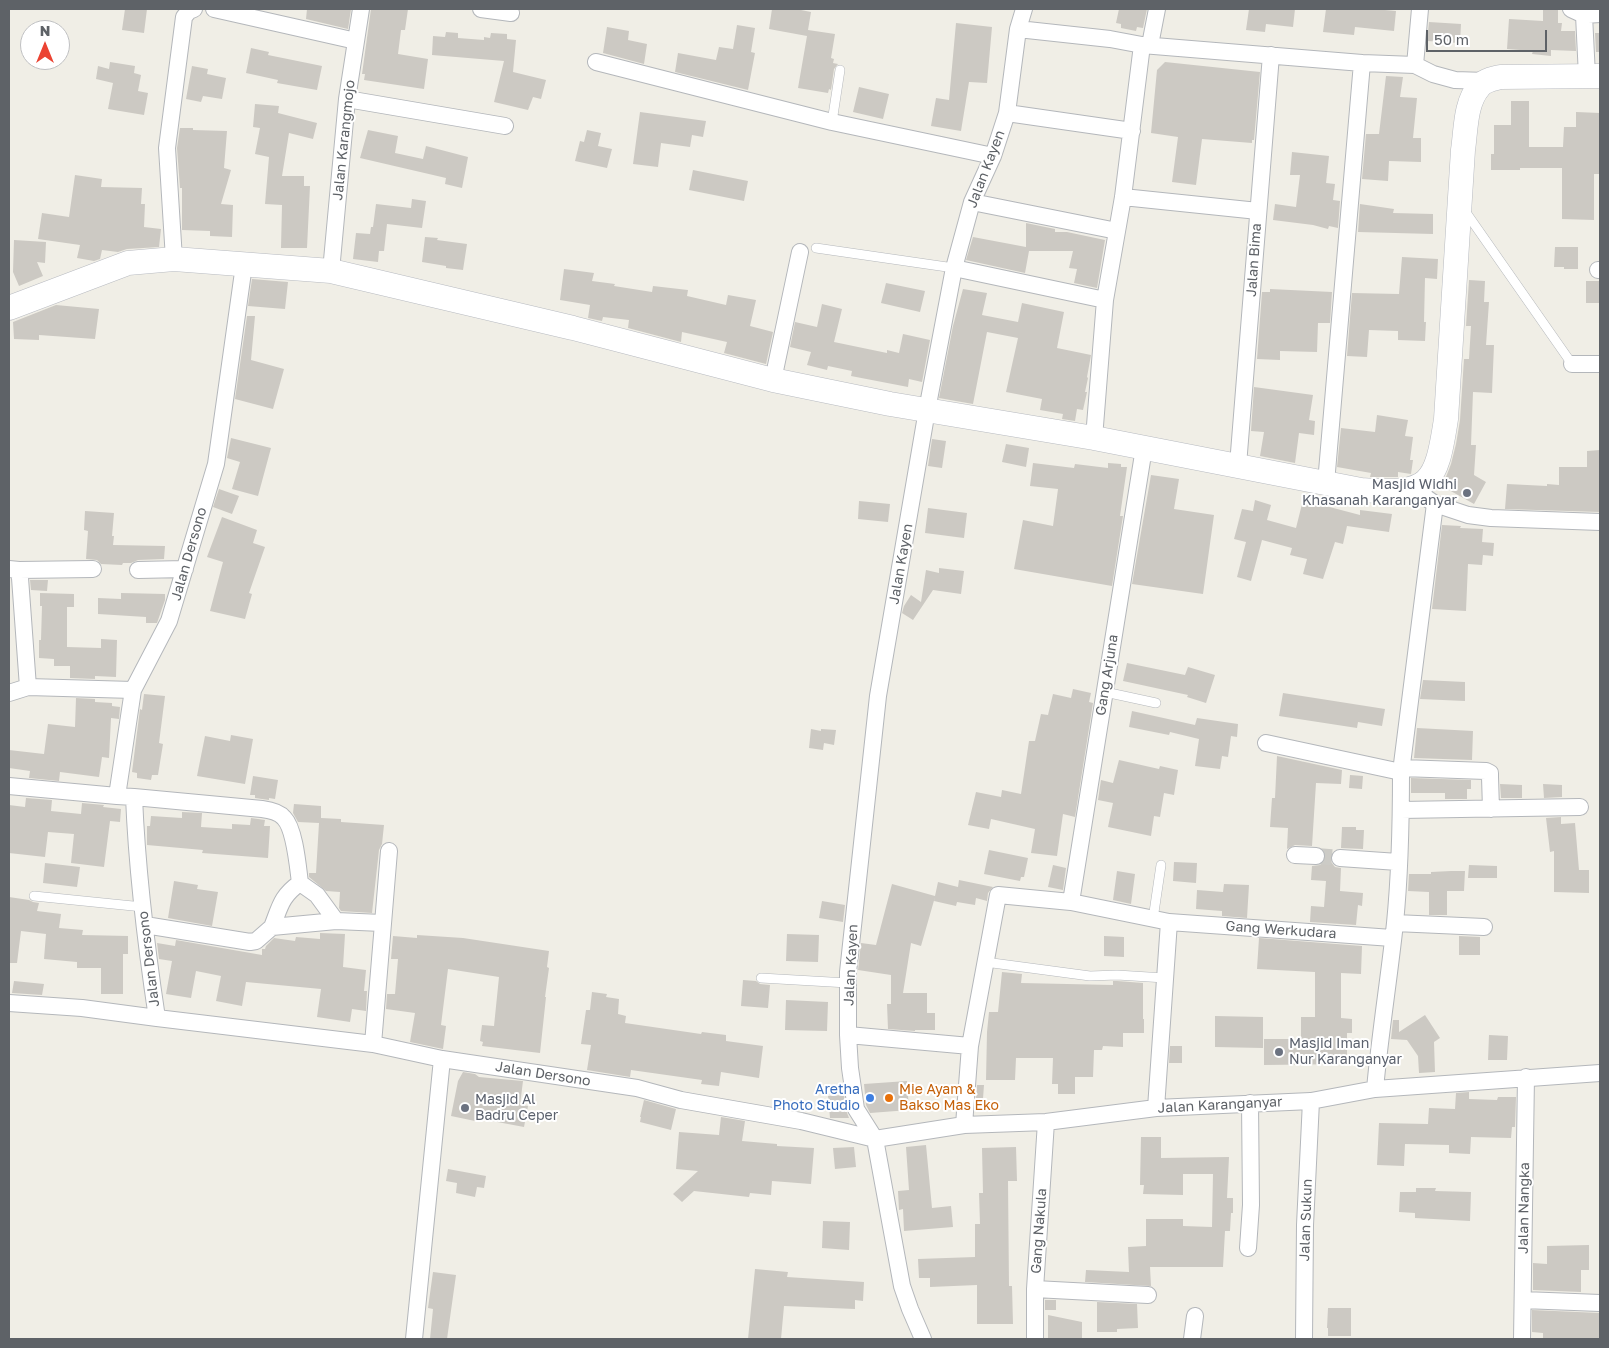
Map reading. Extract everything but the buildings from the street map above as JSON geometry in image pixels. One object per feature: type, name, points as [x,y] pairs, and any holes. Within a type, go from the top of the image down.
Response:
[{"type":"main road","points":[[9,308],[128,263],[174,260],[331,271],[573,328],[773,380],[890,404],[1094,438],[1361,490],[1388,492],[1424,484],[1433,475],[1441,452],[1446,410],[1464,150],[1471,101],[1478,87],[1486,81],[1500,77],[1594,76]]},
{"type":"street","points":[[174,260],[167,148],[184,17],[189,11],[194,9]]},
{"type":"street","points":[[214,9],[356,41]]},
{"type":"street","name":"Jalan Karangmojo","points":[[331,271],[347,99],[361,9]]},
{"type":"street","points":[[482,9],[510,13]]},
{"type":"street","name":"Jalan Kayen","points":[[875,1139],[856,1109],[850,1068],[848,983],[878,696],[927,410],[954,268],[972,202],[993,156],[1007,114],[1018,29],[1024,9]]},
{"type":"street","points":[[1094,438],[1105,300],[1118,231],[1146,45],[1156,9]]},
{"type":"street","points":[[1415,65],[1420,9]]},
{"type":"street","points":[[1585,12],[1594,76]]},
{"type":"street","points":[[1018,29],[1146,45],[1362,63],[1415,65],[1433,74],[1455,80],[1486,81]]},
{"type":"street","name":"Jalan Bima","points":[[1238,465],[1271,55]]},
{"type":"street","points":[[596,62],[832,122],[993,156]]},
{"type":"street","points":[[1326,483],[1362,63]]},
{"type":"street","points":[[347,99],[505,126]]},
{"type":"street","points":[[1007,114],[1132,132]]},
{"type":"street","points":[[1123,197],[1258,211]]},
{"type":"street","points":[[972,202],[1118,231]]},
{"type":"street","points":[[773,380],[800,252]]},
{"type":"street","name":"Jalan Dersono","points":[[116,796],[133,690],[169,621],[216,464],[244,265]]},
{"type":"street","points":[[954,268],[1105,300]]},
{"type":"street","points":[[1572,364],[1600,364]]},
{"type":"street","name":"Gang Arjuna","points":[[1071,902],[1144,448]]},
{"type":"street","points":[[1412,488],[1434,504],[1468,515],[1491,518],[1600,522]]},
{"type":"street","points":[[1375,1089],[1393,931],[1402,770],[1434,504]]},
{"type":"street","points":[[138,570],[185,569]]},
{"type":"street","points":[[28,687],[14,570],[94,570]]},
{"type":"street","points":[[9,693],[28,687],[133,690]]},
{"type":"street","points":[[1266,744],[1402,770],[1486,771],[1490,773],[1491,808]]},
{"type":"street","points":[[9,786],[272,810],[285,818],[293,837],[300,883],[317,895],[336,922]]},
{"type":"street","name":"Jalan Dersono","points":[[134,797],[136,844],[146,940],[157,1018],[373,1044],[442,1059],[637,1088],[681,1100],[801,1121],[875,1139]]},
{"type":"street","points":[[1401,810],[1580,807]]},
{"type":"street","points":[[373,1044],[389,851]]},
{"type":"street","points":[[1295,855],[1316,856]]},
{"type":"street","points":[[1340,858],[1398,862]]},
{"type":"street","points":[[145,925],[245,942],[256,941],[272,927],[281,902],[289,890],[300,883]]},
{"type":"street","points":[[964,1125],[970,1046],[998,895],[1071,902],[1161,920],[1165,978],[1156,1108]]},
{"type":"street","name":"Gang Werkudara","points":[[1161,920],[1393,931],[1484,927]]},
{"type":"street","points":[[272,927],[336,922],[382,923]]},
{"type":"street","points":[[9,1004],[82,1008],[157,1018]]},
{"type":"street","points":[[848,1035],[970,1046]]},
{"type":"street","points":[[414,1339],[442,1059]]},
{"type":"street","name":"Jalan Karanganyar","points":[[875,1139],[964,1125],[1046,1122],[1156,1108],[1311,1101],[1375,1089],[1600,1073]]},
{"type":"street","name":"Jalan Nangka","points":[[1522,1339],[1526,1077]]},
{"type":"street","name":"Jalan Sukun","points":[[1304,1339],[1306,1216],[1311,1101]]},
{"type":"street","points":[[1248,1248],[1250,1103]]},
{"type":"street","name":"Gang Nakula","points":[[1035,1339],[1035,1289],[1046,1122]]},
{"type":"street","points":[[875,1139],[902,1286],[923,1339]]},
{"type":"street","points":[[1035,1289],[1148,1295]]},
{"type":"street","points":[[1523,1300],[1600,1303]]},
{"type":"street","points":[[1192,1339],[1195,1316]]},
{"type":"lane","points":[[832,122],[840,70]]},
{"type":"lane","points":[[1460,205],[1572,364]]},
{"type":"lane","points":[[816,248],[954,268]]},
{"type":"lane","points":[[1105,692],[1156,703]]},
{"type":"lane","points":[[1161,865],[1161,920]]},
{"type":"lane","points":[[34,896],[143,907]]},
{"type":"lane","points":[[985,962],[1090,976],[1118,975],[1165,978]]},
{"type":"lane","points":[[761,978],[848,983]]},
{"type":"tunnel","points":[[1316,856],[1340,858]]},
{"type":"place","name":"Masjid Widhi Khasanah Karanganyar","points":[[1467,493]]},
{"type":"place","name":"Masjid Iman Nur Karanganyar","points":[[1279,1052]]},
{"type":"place","name":"Aretha Photo Studio","points":[[870,1098]]},
{"type":"place","name":"Mie Ayam & Bakso Mas Eko","points":[[889,1098]]},
{"type":"place","name":"Masjid Al Badru Ceper","points":[[465,1108]]}]
